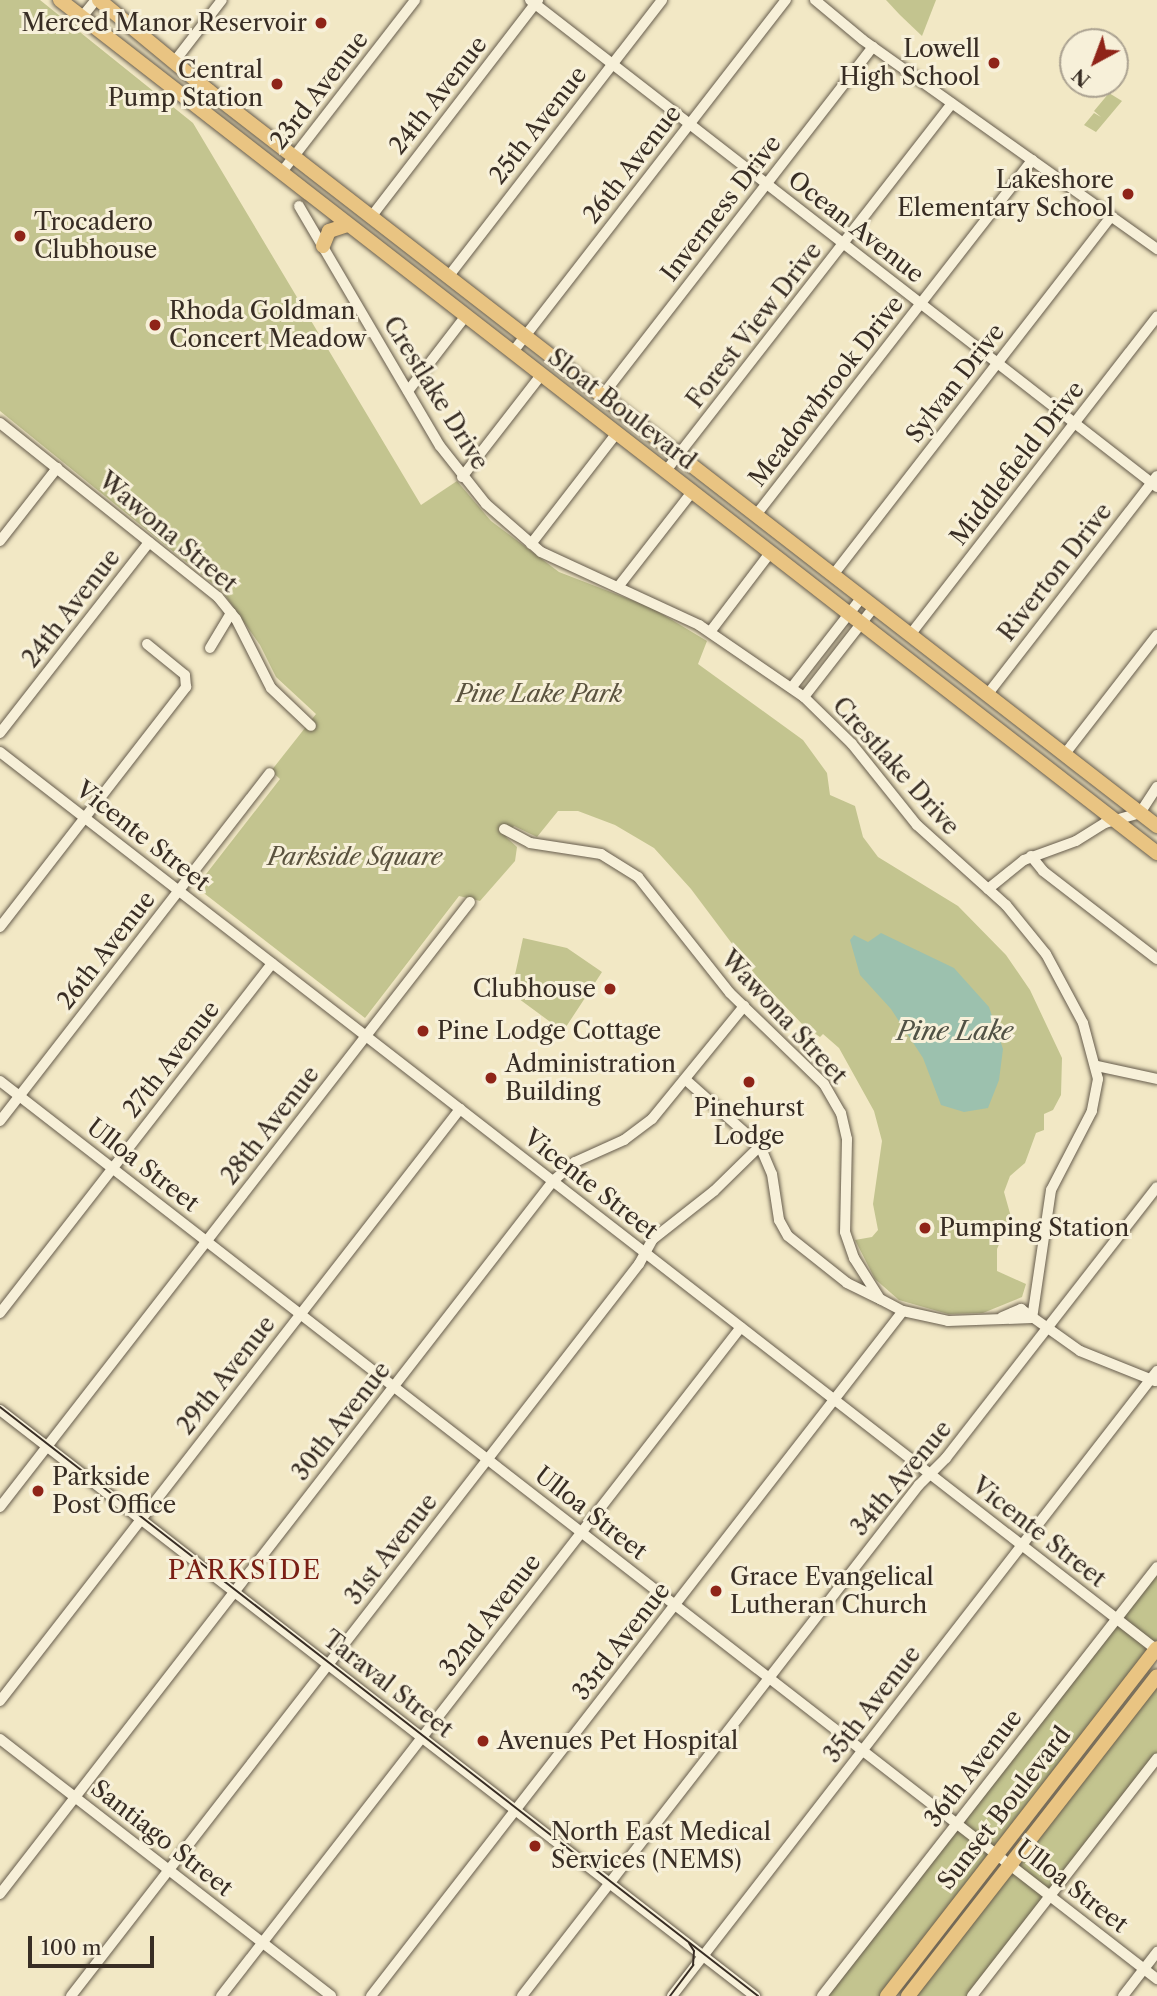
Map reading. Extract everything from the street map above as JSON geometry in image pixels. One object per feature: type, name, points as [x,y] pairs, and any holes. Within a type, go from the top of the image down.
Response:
[{"type":"main road","name":"Sloat Boulevard","points":[[60,0],[1157,853]]},
{"type":"main road","name":"Sloat Boulevard","points":[[97,0],[294,157],[1157,826]]},
{"type":"main road","points":[[323,246],[329,231],[347,225]]},
{"type":"main road","name":"Sunset Boulevard","points":[[887,1996],[1157,1649]]},
{"type":"main road","name":"Sunset Boulevard","points":[[908,1996],[1157,1676]]},
{"type":"street","points":[[82,18],[97,0]]},
{"type":"street","points":[[174,62],[222,0]]},
{"type":"street","name":"23rd Avenue","points":[[281,173],[415,0]]},
{"type":"street","name":"25th Avenue","points":[[448,276],[662,0]]},
{"type":"street","name":"26th Avenue","points":[[512,353],[786,0]]},
{"type":"street","points":[[816,0],[873,47],[1157,249]]},
{"type":"street","name":"Ocean Avenue","points":[[535,1],[843,244],[1074,423],[1155,482]]},
{"type":"street","name":"24th Avenue","points":[[371,217],[535,1]]},
{"type":"street","name":"Inverness Drive","points":[[602,396],[873,47]]},
{"type":"street","name":"Forest View Drive","points":[[665,472],[952,103]]},
{"type":"street","name":"Meadowbrook Drive","points":[[756,516],[1032,160]]},
{"type":"street","name":"Crestlake Drive","points":[[299,206],[462,477],[531,544],[572,569],[618,587],[710,632],[792,687],[852,744],[928,836],[1026,926],[1055,968],[1083,1023],[1097,1066],[1092,1111],[1051,1190],[1032,1318]]},
{"type":"street","name":"Sylvan Drive","points":[[833,575],[1111,216]]},
{"type":"street","points":[[408,391],[465,317]]},
{"type":"street","name":"Middlefield Drive","points":[[910,635],[1157,317]]},
{"type":"street","points":[[462,477],[541,375]]},
{"type":"street","name":"Wawona Street","points":[[0,423],[149,542],[231,613],[264,678],[311,726]]},
{"type":"street","points":[[531,544],[616,433]]},
{"type":"street","points":[[0,541],[57,468]]},
{"type":"street","name":"Riverton Drive","points":[[987,695],[1155,482]]},
{"type":"street","points":[[618,587],[692,492]]},
{"type":"street","name":"24th Avenue","points":[[0,733],[149,542]]},
{"type":"street","points":[[710,632],[770,553]]},
{"type":"street","points":[[792,687],[862,597]]},
{"type":"street","points":[[804,697],[874,607]]},
{"type":"street","points":[[211,649],[231,613]]},
{"type":"street","points":[[1064,755],[1157,635]]},
{"type":"street","points":[[0,927],[187,680],[147,644]]},
{"type":"street","name":"Vicente Street","points":[[0,752],[1157,1649]]},
{"type":"street","name":"26th Avenue","points":[[0,1121],[270,773]]},
{"type":"street","points":[[988,889],[1031,856],[1076,841],[1114,820],[1140,813],[1157,788]]},
{"type":"street","name":"Wawona Street","points":[[504,829],[530,843],[601,854],[638,877],[744,1006],[818,1077],[837,1105],[848,1148],[842,1204],[845,1232],[854,1258],[880,1299]]},
{"type":"street","points":[[1031,856],[1043,871],[1157,959]]},
{"type":"street","name":"28th Avenue","points":[[0,1507],[470,902]]},
{"type":"street","name":"27th Avenue","points":[[0,1313],[272,963]]},
{"type":"street","name":"30th Avenue","points":[[0,1894],[553,1181],[575,1162],[646,1125],[686,1080],[744,1006]]},
{"type":"street","points":[[1097,1066],[1157,1079]]},
{"type":"street","name":"Ulloa Street","points":[[0,1080],[1157,1979]]},
{"type":"street","points":[[686,1080],[760,1146],[772,1174],[779,1220],[788,1236],[847,1283],[903,1311],[959,1322],[1002,1317],[1018,1308],[1093,1358],[1155,1378]]},
{"type":"street","name":"29th Avenue","points":[[0,1701],[460,1109]]},
{"type":"street","name":"31st Avenue","points":[[71,1996],[488,1459],[656,1236],[714,1191],[760,1146]]},
{"type":"street","name":"34th Avenue","points":[[522,1996],[1157,1187]]},
{"type":"street","name":"33rd Avenue","points":[[372,1996],[903,1311]]},
{"type":"street","name":"32nd Avenue","points":[[222,1996],[741,1327]]},
{"type":"street","name":"35th Avenue","points":[[672,1996],[1155,1378]]},
{"type":"street","name":"Taraval Street","points":[[0,1410],[753,1995],[766,1996]]},
{"type":"street","name":"36th Avenue","points":[[822,1996],[1157,1567]]},
{"type":"street","name":"Santiago Street","points":[[0,1739],[331,1996]]},
{"type":"street","points":[[972,1996],[1157,1758]]},
{"type":"street","points":[[1123,1996],[1157,1952]]},
{"type":"green space","points":[[0,0],[40,0],[193,123],[421,505],[457,481],[491,521],[559,572],[652,608],[707,641],[698,664],[803,740],[827,773],[830,795],[855,806],[863,837],[878,857],[958,906],[1006,955],[1030,990],[1062,1058],[1061,1095],[1053,1110],[1044,1114],[1044,1130],[1036,1133],[1025,1163],[1010,1176],[1004,1192],[1011,1217],[997,1249],[997,1271],[1026,1284],[1022,1297],[983,1313],[948,1314],[899,1300],[875,1279],[855,1240],[872,1237],[878,1230],[873,1204],[882,1141],[874,1111],[839,1048],[823,1034],[820,1037],[804,1026],[757,977],[691,889],[654,848],[615,825],[578,811],[558,811],[537,837],[514,826],[506,837],[517,847],[515,861],[480,901],[459,896],[365,1018],[196,887],[280,779],[271,771],[316,714],[276,677],[260,645],[222,591],[0,411]]},
{"type":"green space","points":[[886,0],[936,0],[922,36],[900,15]]},
{"type":"green space","points":[[1105,98],[1117,98],[1122,101],[1096,132],[1084,125],[1094,113],[1101,117],[1094,111]]},
{"type":"green space","points":[[523,938],[567,948],[602,972],[562,1033],[554,1032],[549,1021],[511,993]]},
{"type":"green space","points":[[1157,1567],[1157,1648],[887,1996],[822,1996]]},
{"type":"green space","points":[[1157,1676],[1157,1758],[972,1996],[908,1996]]},
{"type":"water","name":"Pine Lake","points":[[881,933],[954,968],[989,1007],[1003,1049],[999,1080],[988,1108],[964,1112],[941,1105],[923,1058],[891,1009],[860,975],[850,940],[854,935],[868,942]]},
{"type":"tram line","points":[[0,1407],[758,1996]]},
{"type":"tram line","points":[[670,1996],[693,1965],[694,1951],[689,1943]]},
{"type":"place","name":"Merced Manor Reservoir","points":[[321,23]]},
{"type":"place","name":"Lowell High School","points":[[994,63]]},
{"type":"place","name":"Central Pump Station","points":[[277,84]]},
{"type":"place","name":"Lakeshore Elementary School","points":[[1128,194]]},
{"type":"place","name":"Trocadero Clubhouse","points":[[20,236]]},
{"type":"place","name":"Rhoda Goldman Concert Meadow","points":[[155,325]]},
{"type":"place","name":"Clubhouse","points":[[610,989]]},
{"type":"place","name":"Pine Lodge Cottage","points":[[423,1031]]},
{"type":"place","name":"Administration Building","points":[[491,1078]]},
{"type":"place","name":"Pinehurst Lodge","points":[[749,1082]]},
{"type":"place","name":"Pumping Station","points":[[925,1228]]},
{"type":"place","name":"Parkside Post Office","points":[[38,1491]]},
{"type":"place","name":"Grace Evangelical Lutheran Church","points":[[716,1591]]},
{"type":"place","name":"Avenues Pet Hospital","points":[[483,1741]]},
{"type":"place","name":"North East Medical Services (NEMS)","points":[[535,1846]]},
{"type":"district","name":"PARKSIDE","points":[[245,1571]]},
{"type":"park label","name":"Pine Lake Park","points":[[539,694]]},
{"type":"park label","name":"Parkside Square","points":[[355,857]]}]
